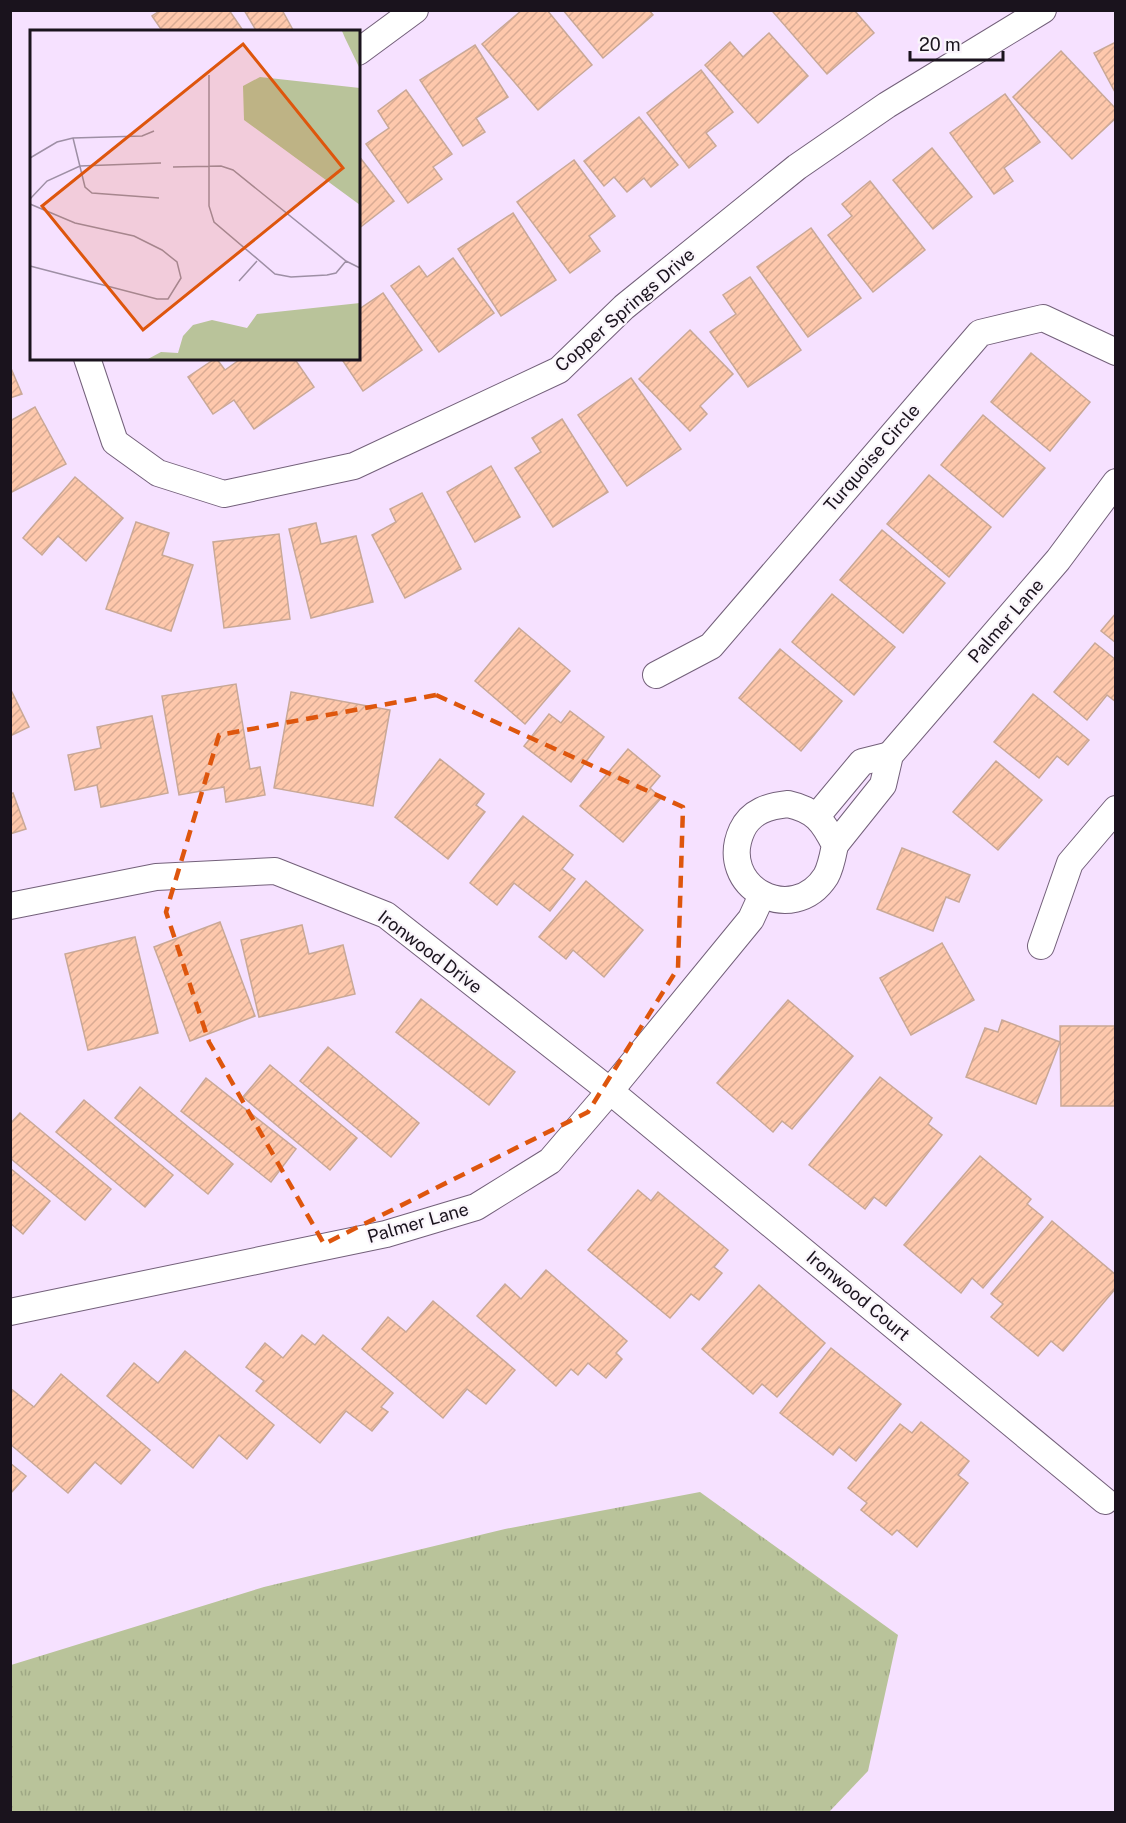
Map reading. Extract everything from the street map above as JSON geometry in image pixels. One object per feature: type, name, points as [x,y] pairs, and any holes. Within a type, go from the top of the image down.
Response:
[{"type":"street","points":[[360,51],[415,10]]},
{"type":"street","name":"Copper Springs Drive","points":[[88,360],[115,442],[158,473],[224,494],[354,466],[559,370],[624,307],[797,167],[887,105],[1042,10]]},
{"type":"street","name":"Turquoise Circle","points":[[656,675],[711,646],[980,333],[1043,318],[1116,352]]},
{"type":"street","name":"Palmer Lane","points":[[10,1312],[386,1234],[476,1207],[550,1161],[751,919],[762,895],[776,900],[792,900],[806,895],[819,886],[827,873],[835,845],[884,785],[890,755],[1058,560],[1116,482]]},
{"type":"street","points":[[817,816],[862,762],[890,755]]},
{"type":"street","points":[[762,895],[749,885],[740,871],[737,855],[738,839],[745,824],[757,813],[771,806],[788,804],[804,808],[817,816],[835,845]]},
{"type":"street","points":[[1041,946],[1070,863],[1116,809]]},
{"type":"street","name":"Ironwood Drive","points":[[10,906],[156,877],[275,871],[386,915],[610,1091]]},
{"type":"street","name":"Ironwood Court","points":[[610,1091],[1105,1501]]},
{"type":"highlighted area","points":[[436,695],[683,807],[678,968],[588,1112],[324,1244],[209,1042],[166,912],[219,735]]},
{"type":"green space","points":[[700,1492],[898,1635],[868,1771],[829,1812],[11,1812],[11,1665],[264,1587],[505,1529]]},
{"type":"building","points":[[161,10],[229,10],[243,30],[162,30],[152,16]]},
{"type":"building","points":[[244,10],[282,10],[293,30],[256,30]]},
{"type":"building","points":[[522,10],[547,10],[592,65],[538,110],[482,44]]},
{"type":"building","points":[[563,10],[649,10],[653,15],[603,58]]},
{"type":"building","points":[[774,10],[854,10],[874,33],[827,74],[773,12]]},
{"type":"building","points":[[769,33],[808,76],[758,123],[705,65],[730,42],[743,57]]},
{"type":"building","points":[[1116,42],[1116,94],[1094,53]]},
{"type":"building","points":[[475,45],[508,97],[476,118],[485,132],[463,146],[420,80]]},
{"type":"building","points":[[1061,51],[1116,109],[1116,118],[1072,159],[1013,97]]},
{"type":"building","points":[[701,70],[733,112],[706,133],[716,146],[689,168],[647,113]]},
{"type":"building","points":[[406,90],[452,154],[433,167],[442,179],[408,203],[366,144],[389,128],[378,111]]},
{"type":"building","points":[[1005,94],[1040,142],[1004,168],[1013,181],[994,194],[950,133]]},
{"type":"building","points":[[639,117],[678,165],[651,187],[644,178],[627,192],[614,177],[604,186],[584,161]]},
{"type":"building","points":[[932,148],[972,197],[933,229],[893,180]]},
{"type":"building","points":[[360,158],[394,201],[360,227]]},
{"type":"building","points":[[574,160],[615,216],[589,236],[600,251],[570,273],[517,202]]},
{"type":"building","points":[[870,181],[925,250],[873,292],[828,235],[852,216],[842,204]]},
{"type":"building","points":[[513,213],[556,280],[501,316],[458,249]]},
{"type":"building","points":[[811,228],[861,298],[808,337],[757,267]]},
{"type":"building","points":[[453,258],[494,313],[439,352],[391,286],[419,266],[427,277]]},
{"type":"building","points":[[750,277],[801,350],[748,387],[710,332],[736,314],[723,295]]},
{"type":"building","points":[[383,293],[422,350],[363,391],[342,360],[360,360],[360,309]]},
{"type":"building","points":[[690,330],[733,374],[700,406],[707,414],[690,431],[639,379]]},
{"type":"building","points":[[1031,353],[1090,402],[1050,451],[991,402]]},
{"type":"building","points":[[213,360],[218,360],[225,370],[239,360],[295,360],[314,387],[254,429],[234,400],[213,414],[188,377]]},
{"type":"building","points":[[10,366],[22,394],[10,398]]},
{"type":"building","points":[[631,378],[681,449],[627,486],[578,415]]},
{"type":"building","points":[[35,407],[66,464],[10,493],[10,421]]},
{"type":"building","points":[[983,415],[1045,468],[1003,517],[941,465]]},
{"type":"building","points":[[562,419],[608,492],[553,527],[515,468],[541,452],[532,438]]},
{"type":"building","points":[[491,466],[520,517],[475,542],[447,492]]},
{"type":"building","points":[[929,475],[991,527],[949,577],[887,524]]},
{"type":"building","points":[[75,477],[123,518],[86,561],[58,536],[42,555],[23,538]]},
{"type":"building","points":[[422,493],[461,569],[405,598],[372,535],[396,522],[390,509]]},
{"type":"building","points":[[136,522],[169,533],[162,555],[193,565],[171,631],[106,609]]},
{"type":"building","points":[[316,523],[321,544],[356,536],[373,602],[311,618],[289,529]]},
{"type":"building","points":[[882,530],[945,583],[903,633],[840,580]]},
{"type":"building","points":[[279,534],[290,619],[224,628],[213,542]]},
{"type":"building","points":[[832,594],[895,647],[854,695],[792,642]]},
{"type":"building","points":[[1116,613],[1116,643],[1101,631]]},
{"type":"building","points":[[519,628],[570,671],[525,724],[475,681]]},
{"type":"building","points":[[1095,643],[1116,660],[1116,702],[1107,695],[1087,720],[1054,692]]},
{"type":"building","points":[[780,649],[842,701],[801,751],[739,698]]},
{"type":"building","points":[[236,684],[250,769],[260,767],[265,795],[226,802],[224,787],[179,795],[162,696]]},
{"type":"building","points":[[10,688],[29,727],[10,736]]},
{"type":"building","points":[[291,692],[390,710],[373,806],[274,788]]},
{"type":"building","points":[[1033,694],[1089,740],[1068,765],[1057,756],[1039,778],[994,742]]},
{"type":"building","points":[[570,711],[604,737],[571,782],[524,746],[549,714],[561,723]]},
{"type":"building","points":[[152,716],[168,793],[101,807],[97,785],[75,790],[68,755],[101,748],[97,727]]},
{"type":"building","points":[[628,749],[660,776],[650,788],[661,798],[623,842],[580,806]]},
{"type":"building","points":[[440,759],[484,794],[476,805],[485,812],[448,859],[395,817]]},
{"type":"building","points":[[996,761],[1042,800],[998,850],[953,812]]},
{"type":"building","points":[[13,793],[26,829],[10,834],[10,794]]},
{"type":"building","points":[[523,816],[573,855],[562,869],[575,879],[550,911],[514,883],[497,905],[470,883]]},
{"type":"building","points":[[902,848],[970,875],[959,902],[946,897],[933,931],[877,909]]},
{"type":"building","points":[[586,881],[643,930],[604,977],[573,950],[566,959],[539,937]]},
{"type":"building","points":[[220,922],[255,1016],[190,1041],[154,947]]},
{"type":"building","points":[[302,925],[309,954],[343,945],[355,994],[259,1017],[241,940]]},
{"type":"building","points":[[135,937],[158,1033],[88,1050],[65,954]]},
{"type":"building","points":[[942,943],[974,1000],[911,1035],[880,978]]},
{"type":"building","points":[[421,999],[515,1072],[489,1105],[396,1032]]},
{"type":"building","points":[[788,1000],[853,1056],[792,1129],[782,1121],[773,1132],[717,1083]]},
{"type":"building","points":[[1002,1020],[1060,1042],[1036,1104],[966,1077],[985,1028],[998,1032]]},
{"type":"building","points":[[1060,1026],[1116,1026],[1116,1106],[1061,1106]]},
{"type":"building","points":[[328,1047],[419,1123],[391,1157],[300,1081]]},
{"type":"building","points":[[270,1065],[357,1138],[330,1170],[243,1097]]},
{"type":"building","points":[[880,1077],[932,1118],[928,1124],[942,1135],[886,1206],[874,1197],[865,1209],[809,1165]]},
{"type":"building","points":[[206,1078],[296,1149],[271,1182],[181,1111]]},
{"type":"building","points":[[140,1087],[233,1164],[208,1194],[115,1118]]},
{"type":"building","points":[[84,1100],[173,1175],[145,1207],[56,1132]]},
{"type":"building","points":[[20,1113],[111,1189],[85,1220],[10,1158],[10,1124]]},
{"type":"building","points":[[980,1156],[1031,1199],[1027,1204],[1043,1217],[983,1288],[972,1278],[961,1293],[904,1245]]},
{"type":"building","points":[[10,1168],[50,1201],[23,1234],[10,1223]]},
{"type":"building","points":[[638,1190],[651,1201],[658,1192],[728,1250],[714,1267],[722,1273],[699,1300],[691,1294],[670,1318],[588,1250]]},
{"type":"building","points":[[1052,1221],[1116,1275],[1116,1288],[1063,1351],[1051,1341],[1038,1356],[991,1317],[1003,1304],[991,1294]]},
{"type":"building","points":[[546,1270],[627,1341],[616,1353],[622,1359],[606,1378],[588,1363],[578,1375],[571,1369],[556,1386],[477,1316],[505,1284],[521,1299]]},
{"type":"building","points":[[759,1285],[825,1343],[777,1397],[762,1384],[753,1394],[702,1349]]},
{"type":"building","points":[[433,1301],[515,1370],[486,1404],[467,1389],[443,1418],[362,1349],[388,1317],[406,1332]]},
{"type":"building","points":[[302,1335],[315,1345],[323,1335],[393,1393],[381,1407],[388,1412],[372,1431],[346,1411],[320,1443],[256,1391],[264,1381],[246,1367],[265,1343],[283,1358]]},
{"type":"building","points":[[831,1348],[901,1404],[856,1461],[839,1447],[833,1455],[780,1413]]},
{"type":"building","points":[[185,1351],[274,1425],[247,1459],[219,1435],[193,1468],[107,1396],[134,1363],[158,1383]]},
{"type":"building","points":[[61,1374],[150,1450],[121,1484],[95,1462],[68,1493],[10,1444],[10,1388],[34,1407]]},
{"type":"building","points":[[921,1422],[969,1461],[958,1475],[968,1483],[917,1547],[897,1530],[892,1535],[861,1510],[867,1503],[848,1488],[900,1424],[912,1433]]},
{"type":"building","points":[[10,1463],[26,1476],[10,1494]]}]
